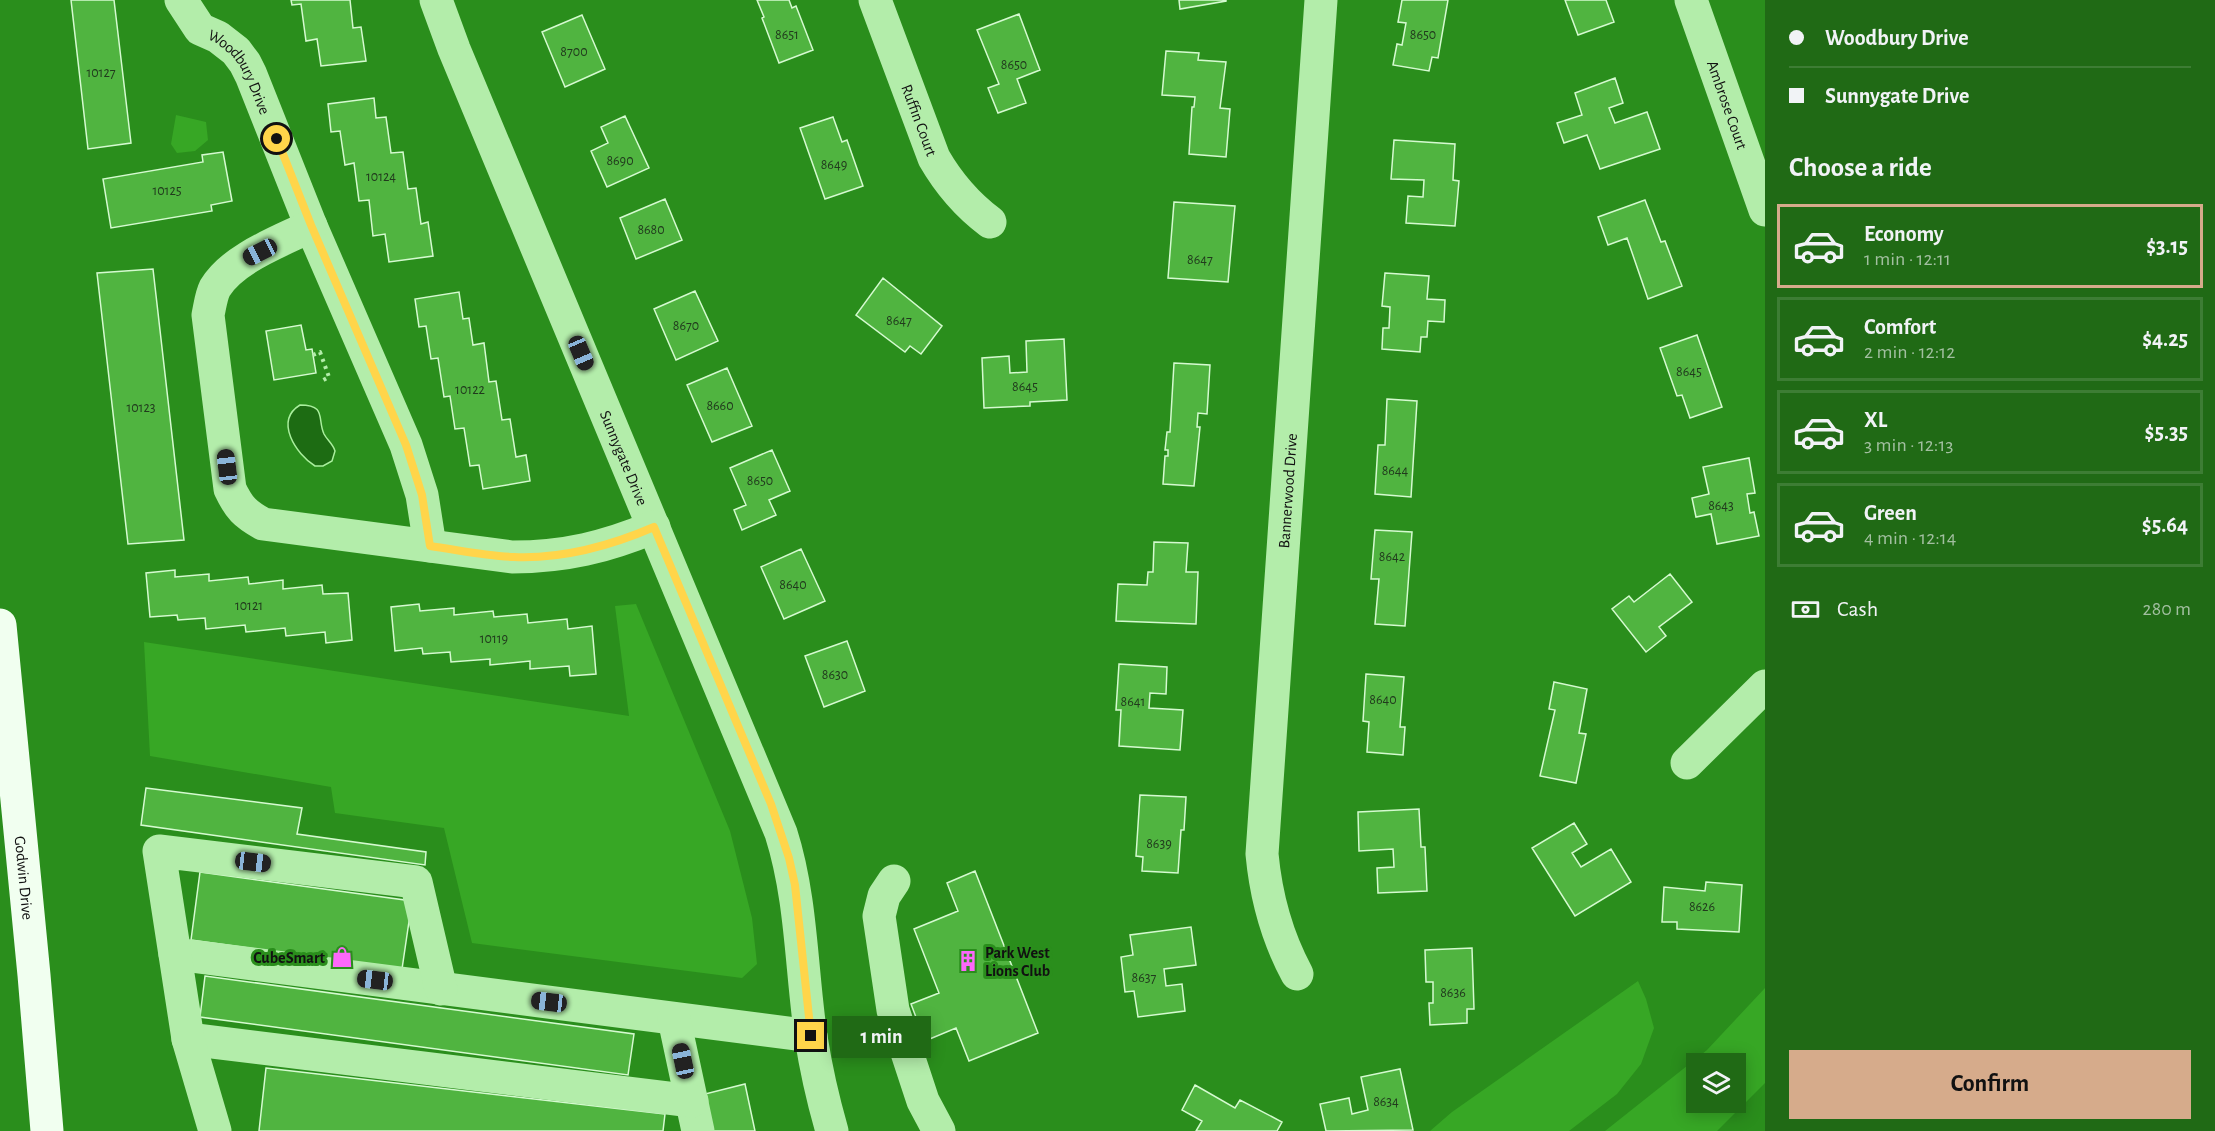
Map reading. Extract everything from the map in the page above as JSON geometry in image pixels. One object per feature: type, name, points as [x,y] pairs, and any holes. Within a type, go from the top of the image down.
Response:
[{"type":"main road","name":"Godwin Drive","points":[[0,625],[47,1131]]},
{"type":"street","name":"Woodbury Drive","points":[[181,0],[200,29],[219,37],[246,63],[311,225],[406,445],[422,495],[430,546]]},
{"type":"street","name":"Sunnygate Drive","points":[[436,0],[454,49],[771,804],[795,885],[811,1036],[819,1085],[832,1131]]},
{"type":"street","name":"Ruffin Court","points":[[875,0],[934,158],[947,181],[969,206],[990,222]]},
{"type":"street","name":"Bannerwood Drive","points":[[1297,974],[1274,923],[1265,885],[1262,854],[1321,0]]},
{"type":"street","name":"Ambrose Court","points":[[1691,0],[1765,210]]},
{"type":"street","points":[[311,225],[243,261],[226,273],[214,290],[208,315],[230,489],[236,502],[246,514],[263,524],[512,557],[540,557],[586,551],[621,541],[654,527]]},
{"type":"street","points":[[1687,763],[1765,686]]},
{"type":"street","points":[[215,1131],[188,1039],[159,851],[416,882],[441,989]]},
{"type":"street","points":[[894,881],[884,896],[879,916],[893,1010],[923,1101],[939,1131]]},
{"type":"street","points":[[175,954],[811,1036]]},
{"type":"street","points":[[188,1039],[695,1116],[674,1019]]},
{"type":"path","points":[[313,355],[320,352],[329,377],[320,382]]},
{"type":"shaded area","points":[[176,115],[206,122],[208,140],[195,151],[177,153],[171,144]]},
{"type":"shaded area","points":[[300,405],[314,407],[318,410],[324,434],[335,451],[332,461],[323,466],[315,466],[308,461],[295,446],[291,437],[288,428],[289,420],[292,412]]},
{"type":"shaded area","points":[[636,604],[730,831],[752,918],[757,964],[742,978],[472,943],[444,828],[335,813],[331,787],[150,756],[144,642],[629,716],[615,606]]},
{"type":"shaded area","points":[[1638,981],[1654,1028],[1641,1064],[1617,1094],[1569,1131],[1430,1131],[1452,1112]]},
{"type":"shaded area","points":[[1765,988],[1765,1083],[1746,1102],[1746,1053],[1703,1053]]},
{"type":"shaded area","points":[[1686,1067],[1686,1113],[1735,1113],[1717,1131],[1605,1131]]},
{"type":"building","points":[[71,0],[114,0],[131,143],[88,149]]},
{"type":"building","points":[[291,0],[350,0],[353,28],[361,27],[366,61],[321,66],[317,39],[306,41],[301,4],[292,5]]},
{"type":"building","points":[[757,0],[789,0],[792,8],[796,6],[813,50],[779,63]]},
{"type":"building","points":[[1179,0],[1226,0],[1226,1],[1180,9]]},
{"type":"building","points":[[1402,0],[1448,0],[1438,58],[1432,57],[1429,71],[1393,65],[1397,44],[1402,45],[1406,23],[1398,22]]},
{"type":"building","points":[[1565,0],[1606,0],[1614,22],[1578,35]]},
{"type":"building","points":[[1019,14],[1040,70],[1017,79],[1026,103],[998,113],[988,88],[999,84],[977,30]]},
{"type":"building","points":[[582,15],[605,69],[565,87],[542,32]]},
{"type":"building","points":[[1166,51],[1199,53],[1198,60],[1226,62],[1220,108],[1230,109],[1226,157],[1189,154],[1192,107],[1194,107],[1195,97],[1162,95]]},
{"type":"building","points":[[1615,78],[1623,103],[1609,108],[1615,123],[1647,112],[1660,149],[1600,169],[1587,135],[1564,143],[1557,123],[1582,115],[1575,93]]},
{"type":"building","points":[[374,98],[376,118],[386,117],[391,153],[403,152],[408,189],[416,188],[421,224],[428,222],[433,256],[389,262],[385,234],[373,236],[369,200],[359,201],[354,163],[345,165],[340,131],[331,132],[328,104]]},
{"type":"building","points":[[625,116],[649,168],[607,187],[591,151],[608,143],[601,127]]},
{"type":"building","points":[[833,117],[842,142],[847,140],[863,186],[825,199],[800,128]]},
{"type":"building","points":[[1394,140],[1455,144],[1453,180],[1459,181],[1455,226],[1406,223],[1408,196],[1423,197],[1424,180],[1391,179]]},
{"type":"building","points":[[223,152],[232,201],[211,205],[212,211],[111,228],[103,179],[203,162],[202,155]]},
{"type":"building","points":[[665,199],[682,240],[636,259],[620,218]]},
{"type":"building","points":[[1645,200],[1661,242],[1665,241],[1682,286],[1648,299],[1627,238],[1608,245],[1598,217]]},
{"type":"building","points":[[1174,202],[1235,206],[1228,282],[1168,278]]},
{"type":"building","points":[[153,269],[184,540],[128,544],[97,273]]},
{"type":"building","points":[[1385,273],[1429,276],[1427,299],[1445,300],[1444,322],[1428,321],[1427,337],[1421,337],[1420,352],[1382,349],[1383,328],[1389,328],[1390,307],[1382,306]]},
{"type":"building","points":[[883,278],[942,326],[921,354],[910,346],[905,352],[856,315]]},
{"type":"building","points":[[695,291],[718,341],[676,360],[654,309]]},
{"type":"building","points":[[459,292],[463,319],[469,318],[473,345],[484,343],[489,382],[496,381],[502,420],[510,419],[516,457],[526,455],[530,481],[483,489],[479,465],[470,466],[464,428],[455,429],[450,396],[444,397],[438,358],[431,359],[426,326],[419,327],[415,299]]},
{"type":"building","points":[[301,325],[306,350],[312,349],[316,373],[274,380],[266,331]]},
{"type":"building","points":[[1697,335],[1722,407],[1690,418],[1682,395],[1677,396],[1660,348]]},
{"type":"building","points":[[1064,339],[1067,400],[1030,402],[1030,406],[984,408],[982,358],[1009,356],[1010,373],[1027,372],[1026,341]]},
{"type":"building","points":[[1174,363],[1210,365],[1207,414],[1198,413],[1197,427],[1200,427],[1194,486],[1163,484],[1165,456],[1168,456],[1168,450],[1165,450],[1167,432],[1170,432]]},
{"type":"building","points":[[727,368],[752,426],[712,442],[687,385]]},
{"type":"building","points":[[1387,399],[1417,401],[1411,497],[1375,494],[1378,445],[1385,445]]},
{"type":"building","points":[[772,450],[790,491],[769,500],[776,515],[742,530],[734,510],[746,505],[730,468]]},
{"type":"building","points":[[1749,458],[1755,493],[1747,494],[1750,513],[1754,512],[1759,536],[1717,544],[1711,514],[1696,517],[1692,498],[1709,494],[1703,467]]},
{"type":"building","points":[[1375,530],[1412,532],[1405,626],[1375,624],[1379,579],[1371,579]]},
{"type":"building","points":[[1154,542],[1188,543],[1186,572],[1198,572],[1196,624],[1116,621],[1118,584],[1147,585],[1148,572],[1153,572]]},
{"type":"building","points":[[801,549],[825,601],[784,619],[761,567]]},
{"type":"building","points":[[175,570],[175,577],[209,574],[209,581],[248,577],[249,584],[283,580],[283,589],[322,585],[323,594],[348,593],[352,640],[326,643],[325,632],[286,636],[285,628],[246,632],[245,625],[206,629],[205,618],[178,620],[177,615],[150,617],[146,573]]},
{"type":"building","points":[[1670,574],[1692,602],[1659,627],[1666,636],[1646,652],[1612,609],[1629,596],[1634,602]]},
{"type":"building","points":[[419,604],[420,611],[454,608],[454,615],[493,611],[494,617],[527,614],[528,623],[567,619],[568,629],[592,626],[596,674],[570,676],[569,666],[530,669],[530,661],[490,665],[490,659],[451,662],[450,652],[423,654],[422,648],[395,651],[391,607]]},
{"type":"building","points":[[847,641],[865,691],[824,707],[805,656]]},
{"type":"building","points":[[1119,664],[1167,667],[1166,694],[1150,693],[1149,708],[1183,710],[1180,750],[1119,746],[1121,710],[1116,710]]},
{"type":"building","points":[[1366,674],[1404,677],[1400,727],[1405,727],[1403,755],[1367,752],[1369,722],[1363,721]]},
{"type":"building","points":[[1554,682],[1587,689],[1579,733],[1586,734],[1576,783],[1540,776],[1555,710],[1549,709]]},
{"type":"building","points":[[146,788],[302,808],[297,834],[426,852],[425,865],[141,825]]},
{"type":"building","points":[[1140,795],[1186,797],[1178,873],[1142,871],[1143,857],[1136,856]]},
{"type":"building","points":[[1419,809],[1421,847],[1425,847],[1427,891],[1378,893],[1377,868],[1394,867],[1393,849],[1359,851],[1358,812]]},
{"type":"building","points":[[1574,823],[1587,844],[1572,853],[1581,867],[1611,849],[1631,882],[1575,916],[1532,848]]},
{"type":"building","name":"Park West Lions Club","points":[[975,871],[1038,1033],[969,1061],[956,1028],[925,1041],[911,1004],[939,993],[914,929],[958,911],[947,883]]},
{"type":"building","points":[[200,872],[412,901],[402,969],[191,940]]},
{"type":"building","points":[[1706,882],[1742,885],[1739,932],[1677,929],[1677,922],[1662,922],[1664,887],[1705,891]]},
{"type":"building","points":[[1191,927],[1196,965],[1164,969],[1166,986],[1182,984],[1185,1011],[1138,1017],[1134,991],[1125,992],[1121,957],[1133,955],[1130,935]]},
{"type":"building","points":[[1472,948],[1474,1009],[1467,1009],[1467,1023],[1430,1025],[1429,1003],[1433,1003],[1433,982],[1426,982],[1425,950]]},
{"type":"building","points":[[205,976],[634,1034],[628,1075],[200,1017]]},
{"type":"building","points":[[266,1068],[665,1114],[663,1131],[259,1131]]},
{"type":"building","points":[[1400,1069],[1413,1130],[1326,1131],[1320,1104],[1349,1098],[1352,1114],[1368,1110],[1361,1077]]},
{"type":"building","points":[[745,1084],[755,1131],[713,1131],[705,1094]]},
{"type":"building","points":[[1195,1085],[1235,1108],[1240,1100],[1282,1122],[1277,1131],[1196,1131],[1202,1121],[1182,1110]]},
{"type":"place","name":"CubeSmart","points":[[342,957]]},
{"type":"place","name":"Park West Lions Club","points":[[968,961]]},
{"type":"route","points":[[277,139],[311,225],[406,445],[422,495],[430,546],[512,557],[540,557],[586,551],[621,541],[654,527],[771,804],[789,858],[795,885],[811,1036]]}]
